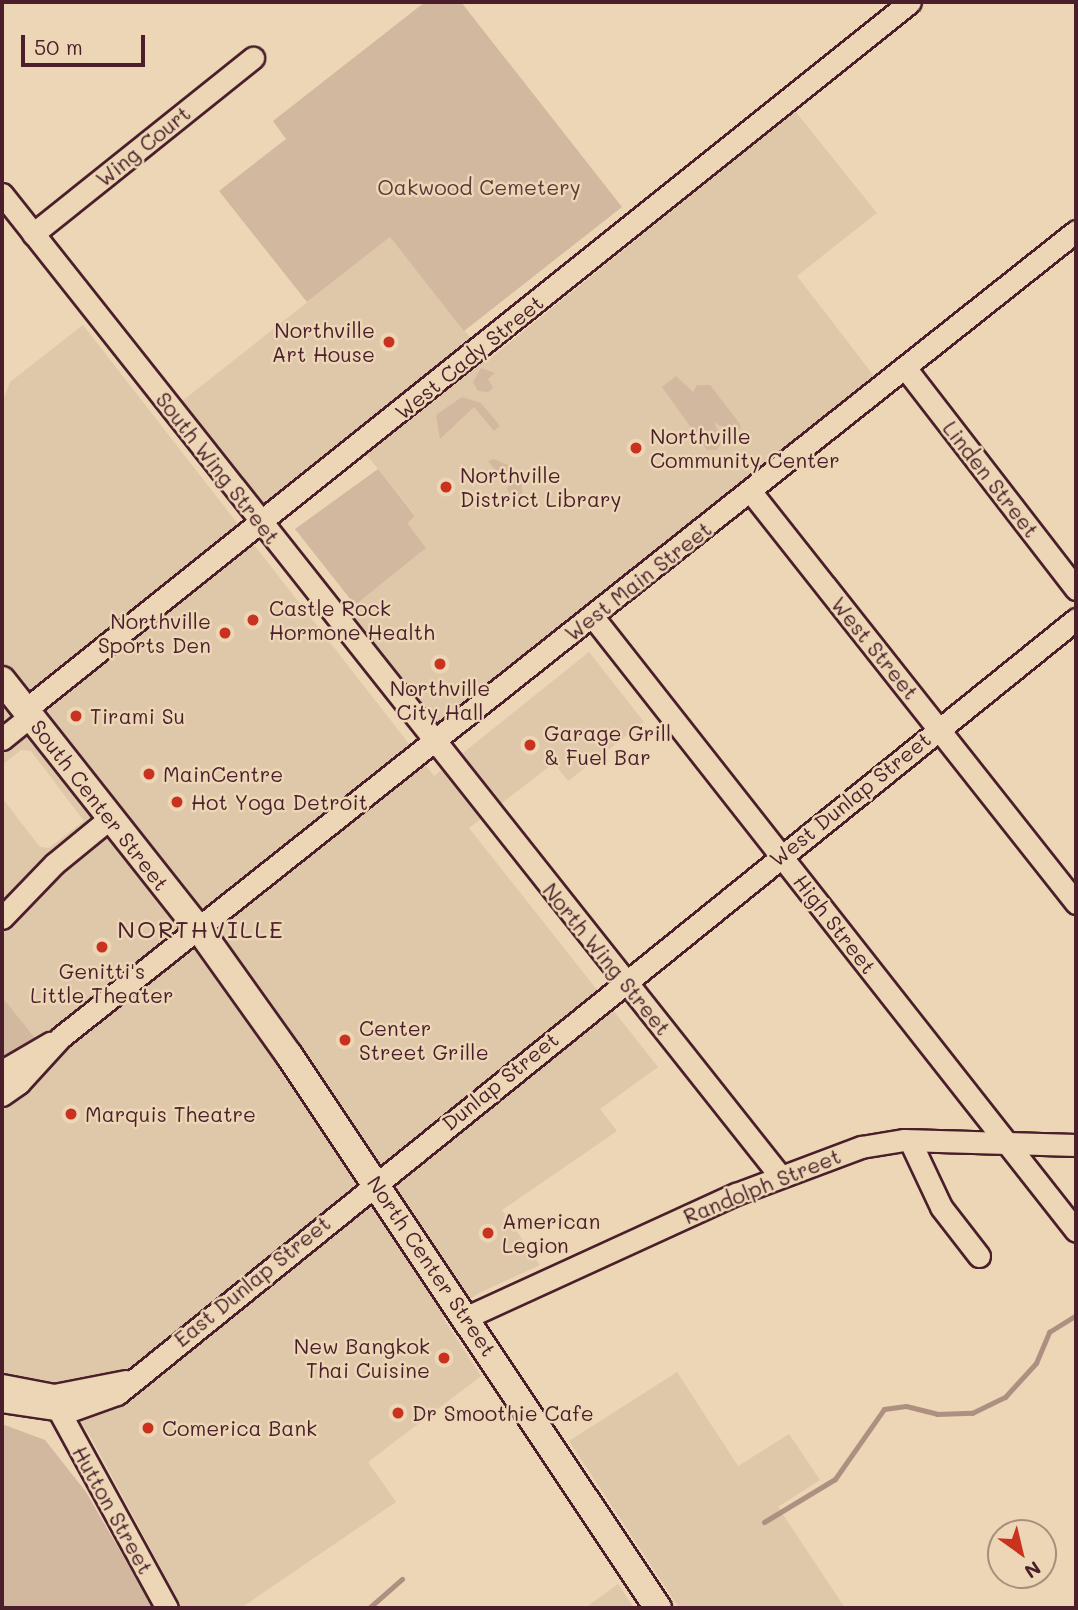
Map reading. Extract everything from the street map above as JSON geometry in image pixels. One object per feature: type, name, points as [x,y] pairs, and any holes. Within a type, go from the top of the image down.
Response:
[{"type":"main road","name":"South Center Street","points":[[2,680],[199,929]]},
{"type":"main road","name":"North Center Street","points":[[199,929],[376,1181],[658,1608]]},
{"type":"street","name":"West Cady Street","points":[[2,739],[28,713],[902,4]]},
{"type":"street","name":"Wing Court","points":[[33,234],[253,58]]},
{"type":"street","name":"South Wing Street","points":[[2,194],[434,743]]},
{"type":"street","name":"West Main Street","points":[[61,1037],[906,369],[1076,231]]},
{"type":"street","name":"Linden Street","points":[[906,369],[1076,589]]},
{"type":"street","name":"West Street","points":[[751,492],[1076,903]]},
{"type":"street","name":"High Street","points":[[593,617],[1076,1231]]},
{"type":"street","name":"West Dunlap Street","points":[[624,980],[1076,619]]},
{"type":"street","name":"North Wing Street","points":[[434,743],[780,1176]]},
{"type":"street","points":[[2,918],[54,864],[110,818]]},
{"type":"street","name":"Dunlap Street","points":[[376,1181],[624,980]]},
{"type":"street","points":[[2,1071],[61,1037]]},
{"type":"street","points":[[2,1095],[19,1083],[61,1037]]},
{"type":"street","points":[[910,1141],[941,1207],[979,1256]]},
{"type":"street","name":"Randolph Street","points":[[467,1317],[780,1176],[861,1147],[910,1141],[1076,1145]]},
{"type":"street","name":"East Dunlap Street","points":[[58,1403],[97,1403],[117,1394],[128,1381],[376,1181]]},
{"type":"street","points":[[2,1385],[58,1403]]},
{"type":"street","points":[[2,1401],[58,1403]]},
{"type":"street","name":"Hutton Street","points":[[58,1403],[167,1608]]},
{"type":"shaded area","points":[[795,111],[877,213],[797,276],[877,380],[437,722],[347,611],[426,548],[406,523],[415,515],[354,439],[269,505],[258,499],[181,402],[390,237],[488,360]]},
{"type":"shaded area","points":[[83,325],[434,776],[589,652],[644,722],[568,781],[554,763],[469,828],[658,1067],[600,1109],[617,1131],[502,1210],[540,1265],[479,1293],[443,1318],[481,1376],[368,1462],[396,1502],[241,1608],[182,1608],[92,1439],[57,1385],[2,1372],[2,798],[40,847],[49,848],[84,821],[31,751],[21,750],[2,765],[2,403],[10,382]]},
{"type":"shaded area","points":[[677,1372],[738,1466],[789,1434],[820,1480],[778,1507],[845,1608],[679,1608],[569,1441]]},
{"type":"shaded area","points":[[618,1584],[634,1608],[585,1608]]},
{"type":"green space","name":"Oakwood Cemetery","points":[[425,2],[461,2],[622,207],[464,331],[390,237],[307,302],[219,191],[286,139],[273,121]]},
{"type":"green space","points":[[481,368],[495,373],[488,379],[493,388],[488,392],[478,391],[473,382]]},
{"type":"green space","points":[[676,376],[693,392],[697,385],[710,385],[740,424],[741,429],[729,431],[714,422],[722,441],[717,450],[707,450],[662,387]]},
{"type":"green space","points":[[462,397],[481,403],[500,426],[494,431],[474,407],[440,439],[436,415]]},
{"type":"green space","points":[[494,459],[512,467],[521,480],[523,497],[517,508],[507,489],[512,478],[507,473],[498,474],[488,461]]},
{"type":"green space","points":[[378,469],[415,516],[407,523],[426,548],[355,605],[295,529]]},
{"type":"green space","points":[[2,997],[38,1042],[2,1066]]},
{"type":"green space","points":[[2,1424],[45,1440],[86,1492],[153,1608],[2,1608]]},
{"type":"waterway","points":[[764,1522],[835,1479],[884,1409],[906,1406],[937,1414],[972,1413],[1005,1397],[1036,1363],[1049,1332],[1076,1315]]},
{"type":"waterway","points":[[369,1608],[402,1579]]},
{"type":"place","name":"Northville Art House","points":[[389,342]]},
{"type":"place","name":"Northville Community Center","points":[[636,448]]},
{"type":"place","name":"Northville District Library","points":[[446,487]]},
{"type":"place","name":"Castle Rock Hormone Health","points":[[253,620]]},
{"type":"place","name":"Northville Sports Den","points":[[225,633]]},
{"type":"place","name":"Northville City Hall","points":[[440,664]]},
{"type":"place","name":"Tirami Su","points":[[76,716]]},
{"type":"place","name":"Garage Grill & Fuel Bar","points":[[530,745]]},
{"type":"place","name":"MainCentre","points":[[149,774]]},
{"type":"place","name":"Hot Yoga Detroit","points":[[177,802]]},
{"type":"place","name":"Genitti's Little Theater","points":[[102,947]]},
{"type":"place","name":"Center Street Grille","points":[[345,1040]]},
{"type":"place","name":"Marquis Theatre","points":[[71,1114]]},
{"type":"place","name":"American Legion","points":[[488,1233]]},
{"type":"place","name":"New Bangkok Thai Cuisine","points":[[444,1358]]},
{"type":"place","name":"Dr Smoothie Cafe","points":[[398,1413]]},
{"type":"place","name":"Comerica Bank","points":[[148,1428]]},
{"type":"district","name":"NORTHVILLE","points":[[201,929]]}]
